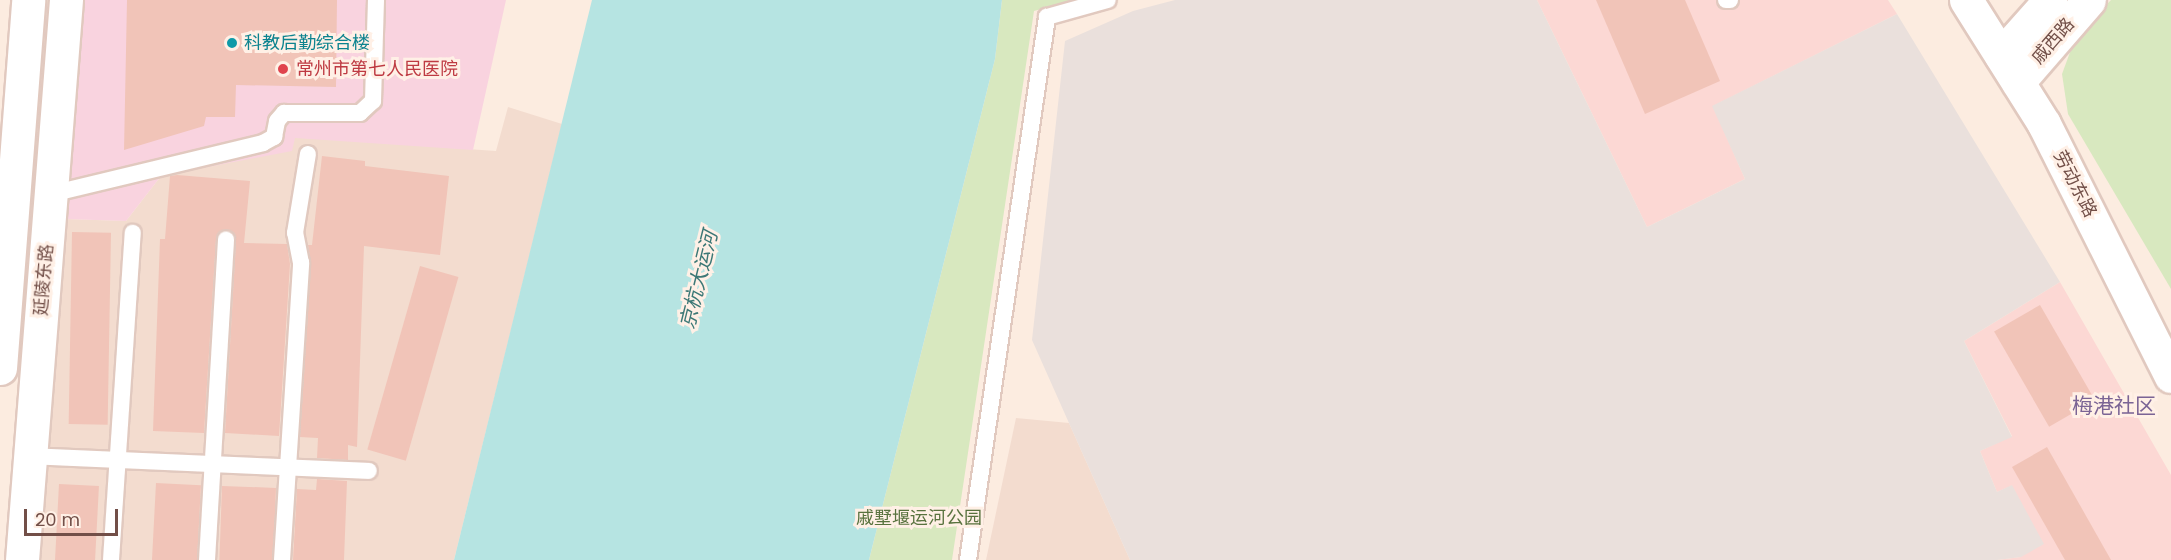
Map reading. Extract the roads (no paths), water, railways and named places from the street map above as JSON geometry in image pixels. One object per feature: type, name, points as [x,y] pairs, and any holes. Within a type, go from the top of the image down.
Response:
[{"type":"main road","name":"延陵东路","points":[[0,368],[28,0]]},
{"type":"main road","name":"延陵东路","points":[[22,560],[66,0]]},
{"type":"main road","name":"劳动东路","points":[[1966,0],[2044,124],[2171,375]]},
{"type":"main road","name":"戚西路","points":[[2009,68],[2050,0]]},
{"type":"main road","name":"戚西路","points":[[2009,68],[2089,0]]},
{"type":"lane","points":[[51,194],[262,143],[274,137],[277,121],[284,113],[360,113],[372,102],[376,0]]},
{"type":"lane","points":[[968,560],[1047,17],[1108,0]]},
{"type":"lane","points":[[282,560],[301,263],[295,233],[308,154]]},
{"type":"lane","points":[[111,560],[133,233]]},
{"type":"lane","points":[[207,560],[226,240]]},
{"type":"lane","points":[[30,456],[369,471]]},
{"type":"water","name":"京杭大运河","points":[[592,0],[1002,0],[995,59],[869,560],[454,560]]},
{"type":"place","name":"科教后勤综合楼","points":[[232,43]]},
{"type":"place","name":"常州市第七人民医院","points":[[283,69]]},
{"type":"district","name":"梅港社区","points":[[2114,406]]},
{"type":"park label","name":"戚墅堰运河公园","points":[[919,518]]}]
